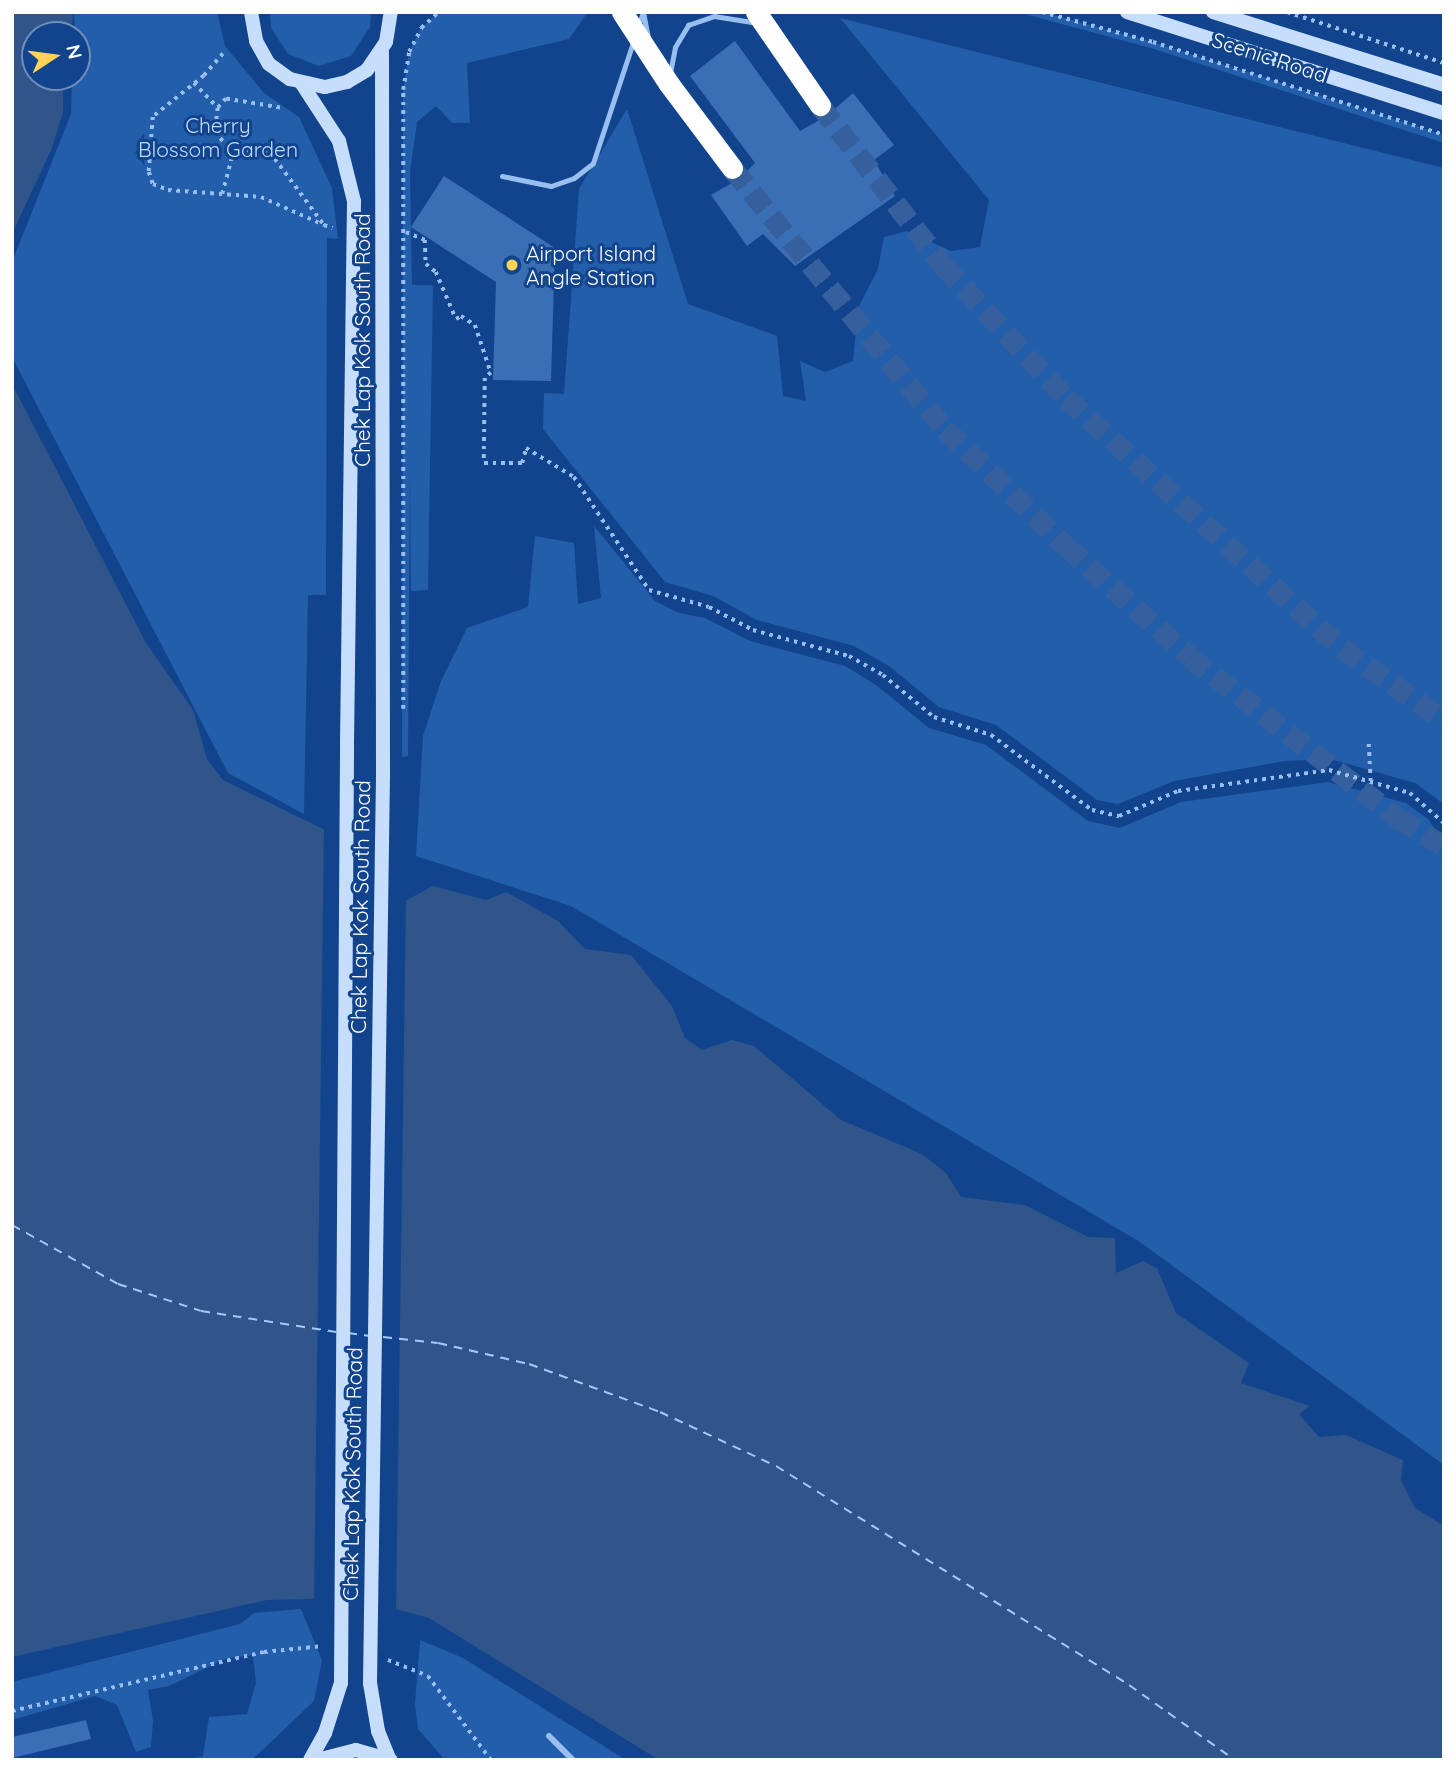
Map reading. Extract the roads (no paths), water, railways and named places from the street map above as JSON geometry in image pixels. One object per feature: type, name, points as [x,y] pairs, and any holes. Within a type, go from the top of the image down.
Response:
[{"type":"highway","points":[[622,12],[654,64],[732,168]]},
{"type":"highway","points":[[754,17],[820,105]]},
{"type":"main road","points":[[251,12],[261,53],[278,72],[302,84],[325,87],[347,82],[367,70],[382,52]]},
{"type":"main road","name":"Scenic Road","points":[[1127,12],[1444,113]]},
{"type":"main road","name":"Scenic Road","points":[[1213,12],[1444,85]]},
{"type":"main road","name":"Chek Lap Kok South Road","points":[[390,1760],[378,1731],[370,1683],[383,772],[382,52],[392,13]]},
{"type":"main road","name":"Chek Lap Kok South Road","points":[[302,84],[339,141],[354,201],[347,745],[341,1682],[325,1732],[310,1760]]},
{"type":"main road","points":[[317,1760],[355,1750],[390,1760]]},
{"type":"street","points":[[549,1736],[573,1760]]},
{"type":"lane","points":[[643,12],[654,64]]},
{"type":"lane","points":[[502,177],[551,186],[574,177],[593,163],[643,12]]},
{"type":"lane","points":[[740,12],[754,17]]},
{"type":"lane","points":[[669,85],[675,47],[688,24],[714,16],[754,17]]},
{"type":"tunnel","points":[[820,105],[943,265],[1066,398],[1342,648],[1444,720]]},
{"type":"tunnel","points":[[732,168],[945,429],[1066,546],[1190,657],[1398,818],[1444,846]]},
{"type":"place","name":"Airport Island Angle Station","points":[[512,265]]},
{"type":"park label","name":"Cherry Blossom Garden","points":[[218,137]]}]
